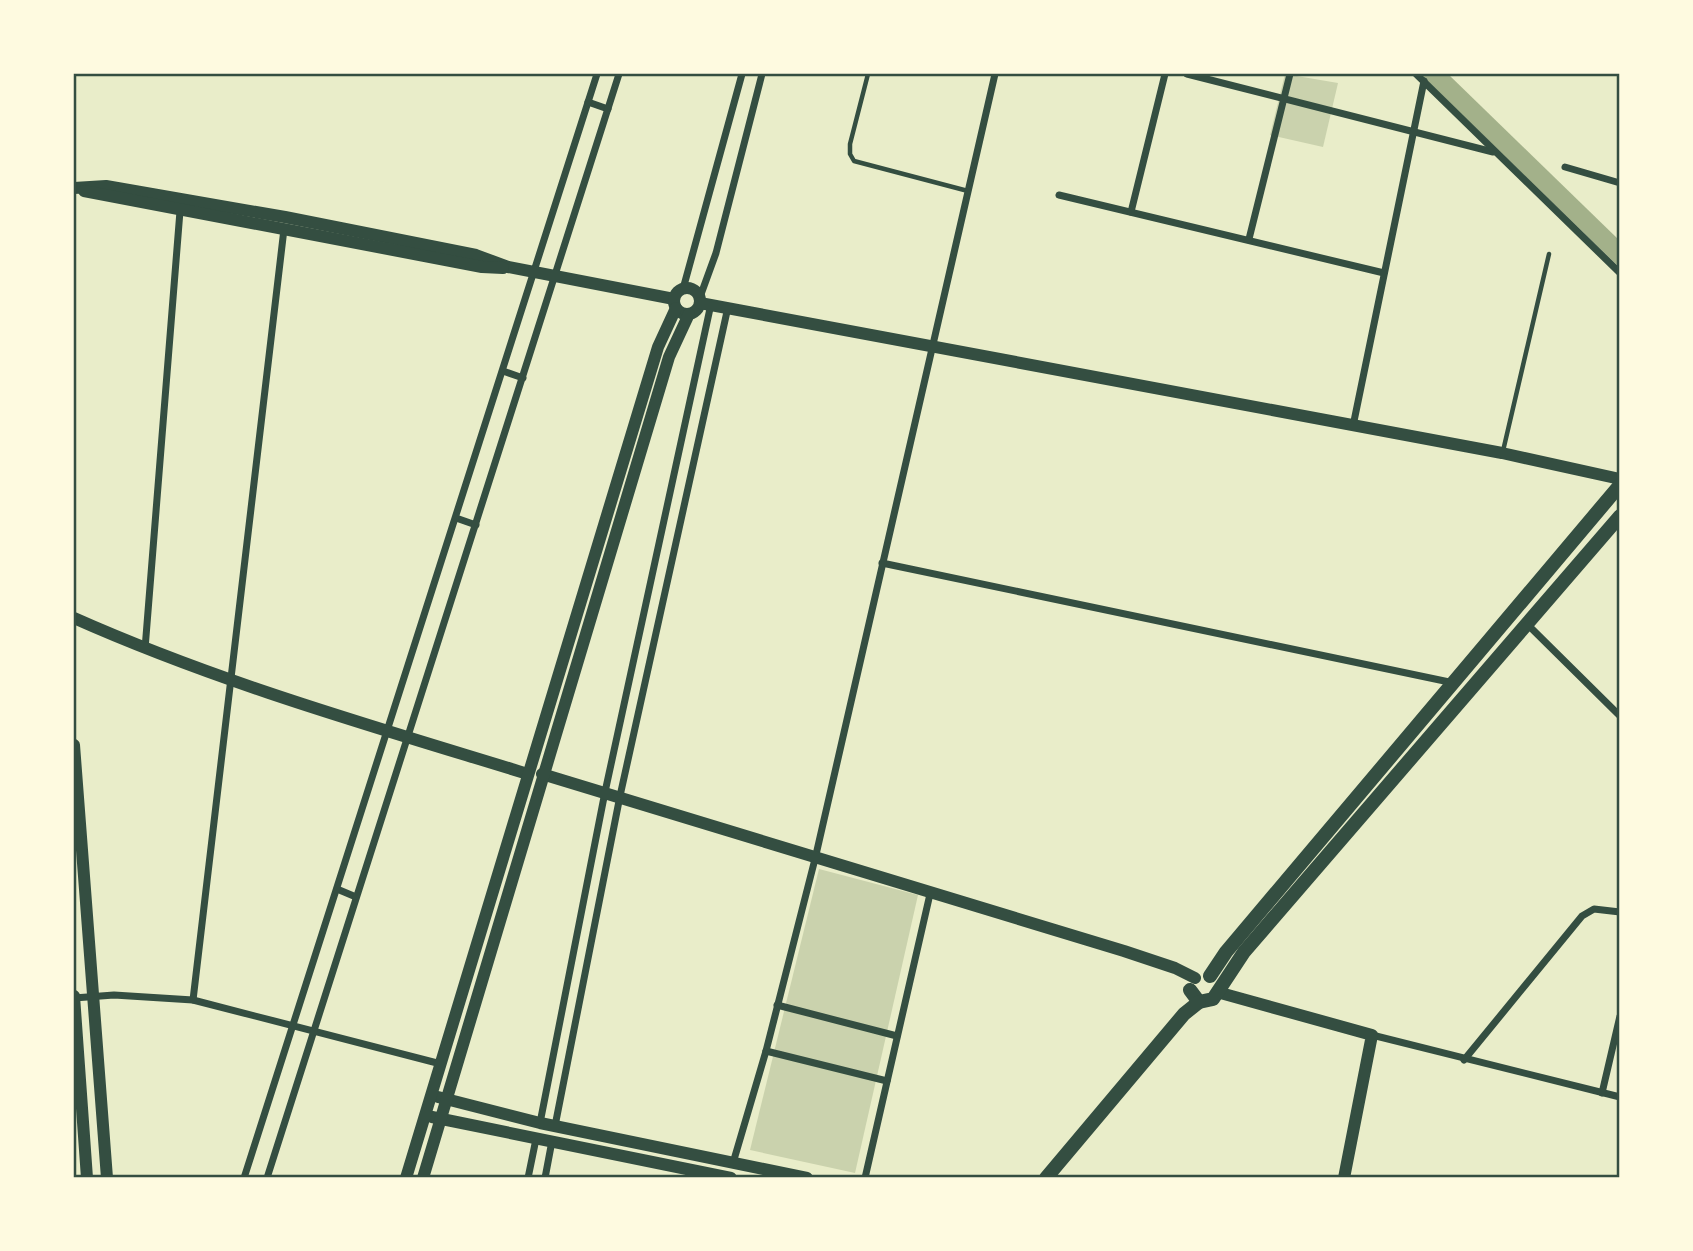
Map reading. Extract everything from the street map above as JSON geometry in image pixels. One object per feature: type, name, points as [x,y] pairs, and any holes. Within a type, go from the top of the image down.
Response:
[{"type":"main road","points":[[1205,988],[1226,952],[1619,485]]},
{"type":"main road","points":[[1046,1178],[1205,988],[1244,952],[1619,516]]},
{"type":"street","points":[[244,1178],[597,74]]},
{"type":"street","points":[[267,1178],[619,74]]},
{"type":"street","points":[[406,1178],[658,347],[678,299],[742,74]]},
{"type":"street","points":[[540,1123],[704,301],[762,74]]},
{"type":"street","points":[[733,1163],[766,1051],[815,859],[995,74]]},
{"type":"street","points":[[1131,212],[1165,74]]},
{"type":"street","points":[[1187,74],[1493,152]]},
{"type":"street","points":[[1249,239],[1290,74]]},
{"type":"street","points":[[1416,74],[1619,273]]},
{"type":"street","points":[[1353,426],[1424,81]]},
{"type":"street","points":[[588,102],[608,109]]},
{"type":"street","points":[[1564,167],[1619,183]]},
{"type":"street","points":[[75,188],[106,186],[285,217],[481,256],[508,267]]},
{"type":"street","points":[[75,188],[180,211],[482,267],[508,267],[556,274],[678,299],[689,314]]},
{"type":"street","points":[[1059,195],[1384,273]]},
{"type":"street","points":[[145,650],[180,211]]},
{"type":"street","points":[[193,1000],[284,229]]},
{"type":"street","points":[[678,299],[692,289],[704,301],[727,307],[1502,453],[1619,479]]},
{"type":"street","points":[[423,1178],[669,357],[689,314],[696,311],[704,301]]},
{"type":"street","points":[[555,1126],[620,796],[727,307]]},
{"type":"street","points":[[503,370],[523,378]]},
{"type":"street","points":[[622,464],[635,468]]},
{"type":"street","points":[[456,518],[476,525]]},
{"type":"street","points":[[882,563],[1454,683]]},
{"type":"street","points":[[591,567],[604,571]]},
{"type":"street","points":[[74,618],[145,650],[229,680],[527,777],[533,786],[541,780],[620,796],[815,859],[1160,962],[1205,988],[1464,1060],[1619,1097]]},
{"type":"street","points":[[1527,624],[1619,716]]},
{"type":"street","points":[[559,673],[572,677]]},
{"type":"street","points":[[74,745],[107,1178]]},
{"type":"street","points":[[536,749],[544,748],[549,753]]},
{"type":"street","points":[[337,889],[356,897]]},
{"type":"street","points":[[865,1178],[930,894]]},
{"type":"street","points":[[1464,1060],[1589,911],[1598,909],[1619,912]]},
{"type":"street","points":[[481,930],[495,933]]},
{"type":"street","points":[[87,1178],[74,997],[156,995],[193,1000],[441,1064]]},
{"type":"street","points":[[777,1005],[897,1036]]},
{"type":"street","points":[[1602,1093],[1619,1016]]},
{"type":"street","points":[[1344,1178],[1372,1035]]},
{"type":"street","points":[[766,1051],[887,1081]]},
{"type":"street","points":[[431,1096],[540,1123],[807,1178]]},
{"type":"street","points":[[425,1115],[729,1177]]},
{"type":"street","points":[[528,1178],[536,1139]]},
{"type":"street","points":[[545,1178],[552,1141]]},
{"type":"lane","points":[[868,74],[850,144],[849,154],[854,161],[968,191]]},
{"type":"lane","points":[[1502,453],[1549,254]]},
{"type":"shaded area","points":[[1285,74],[1338,83],[1323,147],[1270,135]]},
{"type":"shaded area","points":[[1420,74],[1448,74],[1619,240],[1619,267]]},
{"type":"shaded area","points":[[819,869],[918,895],[855,1173],[750,1150]]}]
